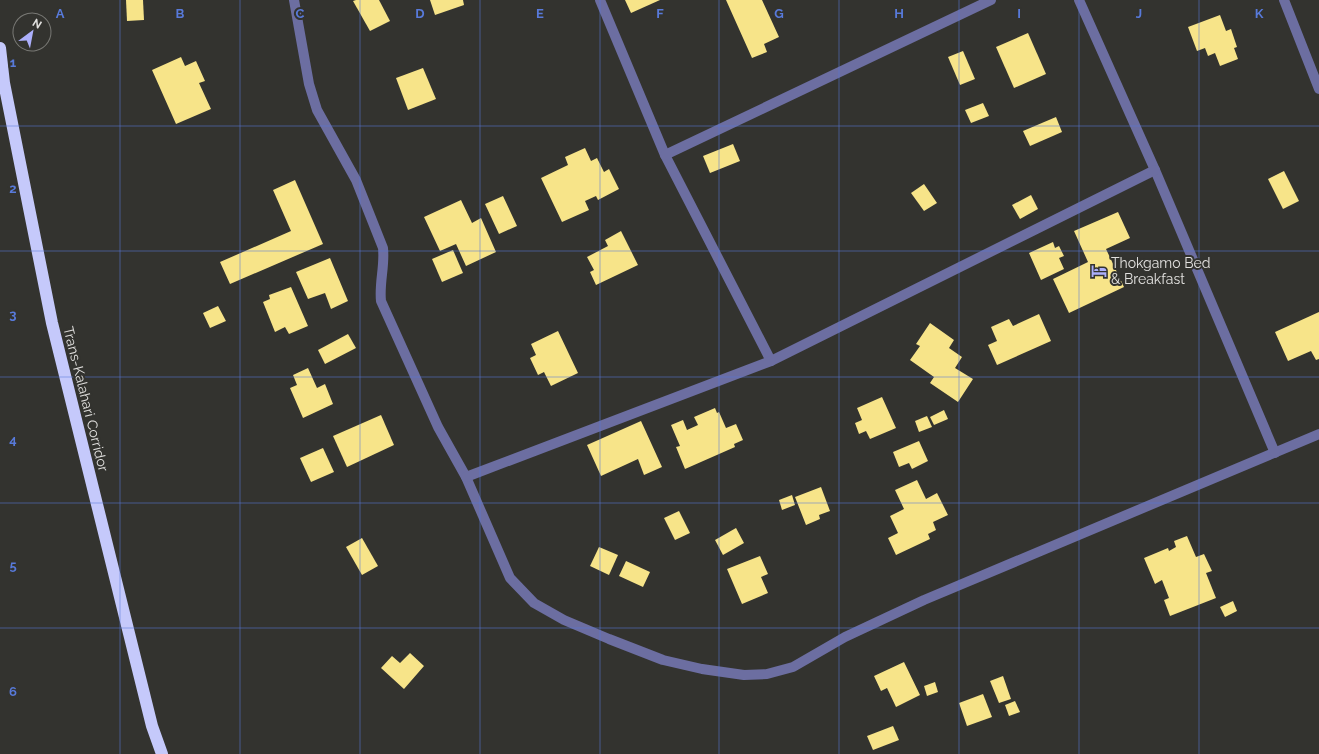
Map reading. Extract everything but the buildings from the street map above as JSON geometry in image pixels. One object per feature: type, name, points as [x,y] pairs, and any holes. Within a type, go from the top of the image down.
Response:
[{"type":"highway","name":"Trans-Kalahari Corridor","points":[[0,48],[4,83],[52,323],[150,718],[162,754]]},
{"type":"street","points":[[294,0],[309,84],[317,110],[356,180],[383,248],[384,258],[380,290],[381,301],[438,427],[466,477],[510,578],[534,602],[564,620],[609,640],[663,660],[702,669],[744,674],[767,674],[793,667],[845,637],[924,600],[1275,454],[1319,434]]},
{"type":"street","points":[[600,0],[665,155],[772,361]]},
{"type":"street","points":[[665,155],[992,0]]},
{"type":"street","points":[[1079,0],[1155,170],[1275,454]]},
{"type":"street","points":[[1284,0],[1319,89]]},
{"type":"street","points":[[466,477],[772,361],[1155,170]]},
{"type":"place","name":"Thokgamo Bed & Breakfast","points":[[1099,271]]}]
